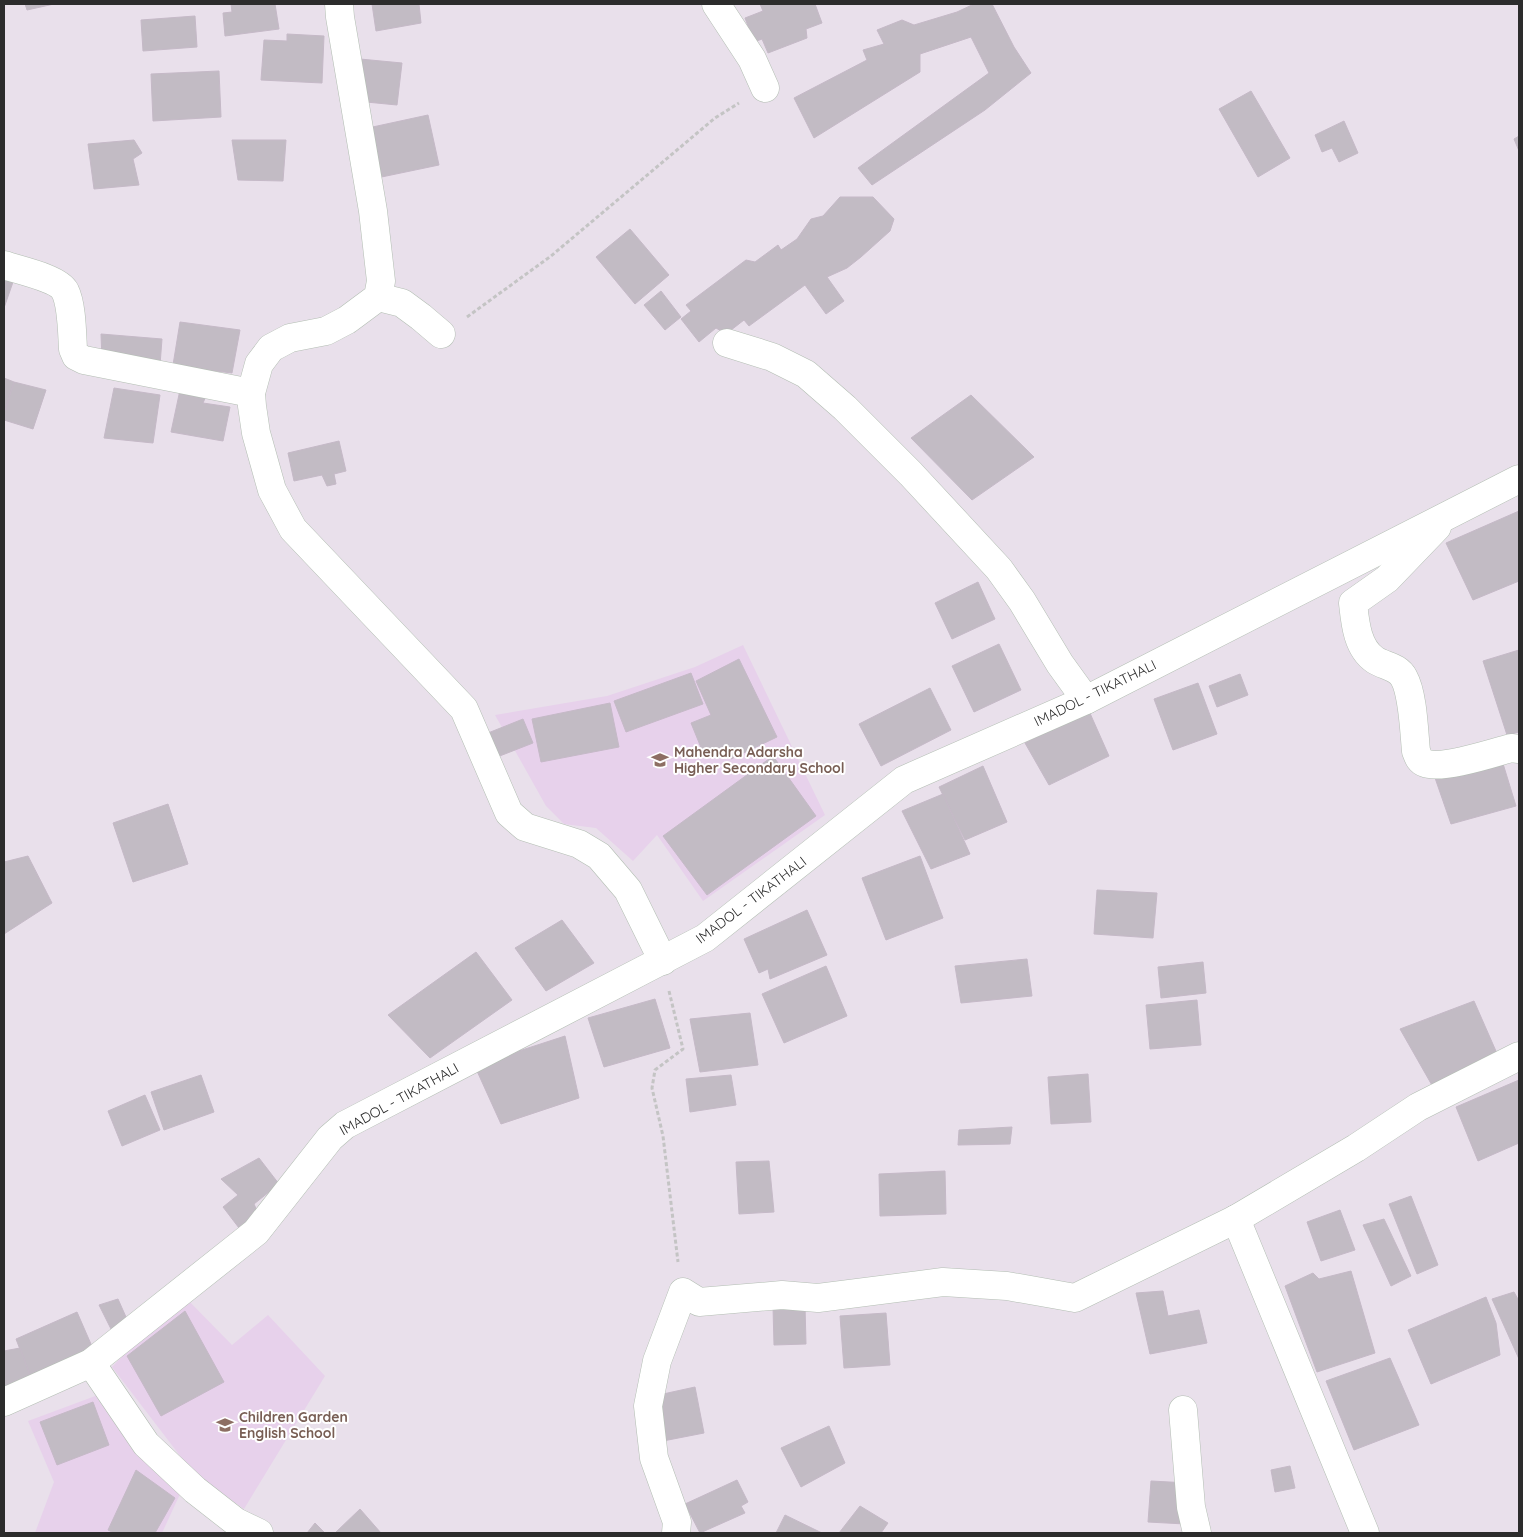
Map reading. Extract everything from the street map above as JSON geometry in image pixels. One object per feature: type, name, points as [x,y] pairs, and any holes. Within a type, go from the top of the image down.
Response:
[{"type":"street","points":[[340,4],[340,17],[377,245],[381,281],[378,297],[347,320],[326,331],[290,338],[271,348],[258,364],[251,393],[256,432],[272,490],[293,529],[464,709],[508,813],[525,827],[579,844],[599,856],[628,890],[663,961]]},
{"type":"street","points":[[716,4],[752,59],[765,88]]},
{"type":"street","points":[[4,265],[56,282],[64,289],[68,300],[73,349],[76,356],[84,360],[251,393]]},
{"type":"street","points":[[378,297],[402,303],[440,334]]},
{"type":"street","points":[[727,343],[772,357],[806,374],[845,408],[911,474],[1000,569],[1022,601],[1060,664],[1086,700]]},
{"type":"street","name":"IMADOL - TIKATHALI","points":[[4,1402],[91,1364],[256,1232],[330,1138],[345,1125],[705,938],[904,780],[1086,700],[1519,478]]},
{"type":"street","points":[[1452,512],[1387,579],[1353,603],[1354,619],[1359,638],[1367,652],[1376,661],[1385,663],[1404,675],[1409,687],[1416,751],[1419,760],[1425,764],[1434,765],[1456,762],[1511,748],[1519,749]]},
{"type":"street","points":[[676,1533],[677,1522],[654,1458],[648,1406],[657,1361],[683,1292],[698,1302],[782,1296],[818,1298],[943,1282],[1007,1286],[1076,1298],[1236,1220],[1356,1148],[1418,1107],[1519,1056]]},
{"type":"street","points":[[1236,1220],[1365,1533]]},
{"type":"street","points":[[91,1364],[146,1444],[202,1496],[236,1522],[259,1533]]},
{"type":"street","points":[[1183,1410],[1190,1507],[1197,1533]]},
{"type":"path","points":[[440,334],[483,307],[551,256],[715,118],[765,88]]},
{"type":"path","points":[[663,961],[683,1050],[655,1070],[652,1088],[663,1136],[683,1292]]},
{"type":"shaded area","name":"Mahendra Adarsha Higher Secondary School","points":[[743,645],[825,815],[703,901],[657,835],[633,861],[596,828],[564,824],[546,806],[495,715],[607,696],[695,667]]},
{"type":"shaded area","name":"Children Garden English School","points":[[182,1294],[232,1345],[268,1315],[325,1376],[244,1509],[194,1474],[112,1367]]},
{"type":"shaded area","points":[[98,1395],[180,1494],[162,1533],[35,1533],[54,1482],[28,1421]]},
{"type":"building","points":[[25,4],[54,4],[27,10]]},
{"type":"building","points":[[231,4],[275,4],[279,29],[225,36],[223,13],[232,12]]},
{"type":"building","points":[[372,4],[419,4],[421,23],[376,31]]},
{"type":"building","points":[[760,4],[815,4],[822,23],[806,29],[807,38],[768,53],[762,39],[754,42],[745,18],[763,11]]},
{"type":"building","points":[[974,4],[992,4],[1014,47],[1031,73],[985,110],[872,185],[858,168],[989,73],[971,37],[920,54],[920,72],[814,138],[794,98],[867,60],[863,50],[884,44],[877,30],[902,20],[914,25],[957,12]]},
{"type":"building","points":[[195,16],[197,47],[143,51],[141,20]]},
{"type":"building","points":[[287,34],[324,36],[322,83],[261,80],[264,40],[287,41]]},
{"type":"building","points":[[360,59],[402,63],[397,105],[356,101]]},
{"type":"building","points":[[219,71],[221,117],[153,121],[151,74]]},
{"type":"building","points":[[1251,91],[1290,158],[1258,177],[1219,109]]},
{"type":"building","points":[[428,115],[439,165],[372,179],[368,128]]},
{"type":"building","points":[[1344,121],[1358,153],[1339,162],[1332,148],[1322,152],[1315,135]]},
{"type":"building","points":[[1519,136],[1519,151],[1514,139]]},
{"type":"building","points":[[134,140],[142,153],[133,159],[139,185],[94,189],[88,144]]},
{"type":"building","points":[[232,140],[286,140],[283,181],[238,180]]},
{"type":"building","points":[[840,197],[873,197],[894,219],[890,231],[861,257],[847,268],[827,277],[844,301],[826,314],[805,285],[749,326],[744,320],[726,334],[716,328],[699,342],[681,319],[691,311],[686,305],[746,260],[755,262],[778,245],[781,250],[797,239],[811,219],[823,216]]},
{"type":"building","points":[[630,229],[669,275],[635,304],[596,257]]},
{"type":"building","points":[[4,279],[13,282],[4,308]]},
{"type":"building","points":[[661,291],[681,317],[665,330],[644,305]]},
{"type":"building","points":[[180,322],[240,330],[232,373],[216,371],[215,376],[193,373],[192,367],[173,365]]},
{"type":"building","points":[[101,334],[162,339],[160,365],[102,361]]},
{"type":"building","points":[[4,378],[14,382],[4,414]]},
{"type":"building","points":[[14,382],[46,390],[33,429],[4,420],[4,414]]},
{"type":"building","points":[[114,388],[160,395],[153,443],[104,438]]},
{"type":"building","points":[[180,390],[206,396],[203,403],[230,407],[223,441],[171,432]]},
{"type":"building","points":[[971,395],[1034,457],[972,500],[911,438]]},
{"type":"building","points":[[339,441],[346,471],[334,474],[336,484],[327,486],[322,475],[294,481],[288,453]]},
{"type":"building","points":[[1519,511],[1519,581],[1473,600],[1446,543]]},
{"type":"building","points":[[978,582],[995,619],[952,639],[935,603]]},
{"type":"building","points":[[999,644],[1021,690],[974,712],[952,666]]},
{"type":"building","points":[[1519,650],[1519,732],[1507,735],[1483,661]]},
{"type":"building","points":[[739,659],[777,737],[731,759],[725,746],[704,755],[691,723],[711,715],[696,681]]},
{"type":"building","points":[[691,673],[703,704],[626,732],[614,701]]},
{"type":"building","points":[[1240,674],[1248,695],[1217,707],[1209,686]]},
{"type":"building","points":[[1198,683],[1217,734],[1173,750],[1154,699]]},
{"type":"building","points":[[930,688],[951,730],[881,766],[859,724]]},
{"type":"building","points":[[610,703],[619,747],[541,762],[532,719]]},
{"type":"building","points":[[1089,711],[1109,756],[1049,785],[1025,743]]},
{"type":"building","points":[[523,719],[533,743],[492,759],[483,735]]},
{"type":"building","points":[[773,756],[816,816],[707,895],[663,836]]},
{"type":"building","points":[[1501,757],[1516,806],[1451,824],[1434,775]]},
{"type":"building","points":[[983,766],[1007,822],[965,840],[939,787]]},
{"type":"building","points":[[943,794],[970,854],[931,869],[902,811]]},
{"type":"building","points":[[168,804],[188,864],[133,882],[113,823]]},
{"type":"building","points":[[28,856],[52,903],[4,934],[4,862]]},
{"type":"building","points":[[920,856],[943,918],[886,940],[862,878]]},
{"type":"building","points":[[1097,890],[1157,893],[1153,938],[1094,934]]},
{"type":"building","points":[[807,910],[827,955],[770,979],[768,969],[759,973],[744,939]]},
{"type":"building","points":[[562,920],[594,963],[546,991],[515,948]]},
{"type":"building","points":[[476,952],[512,1000],[430,1058],[388,1015]]},
{"type":"building","points":[[1027,959],[1032,996],[961,1003],[955,966]]},
{"type":"building","points":[[1203,962],[1206,993],[1161,998],[1158,967]]},
{"type":"building","points":[[826,966],[847,1016],[784,1043],[762,994]]},
{"type":"building","points":[[655,999],[670,1048],[604,1067],[588,1018]]},
{"type":"building","points":[[1197,1000],[1201,1045],[1150,1049],[1146,1005]]},
{"type":"building","points":[[1474,1001],[1499,1058],[1433,1087],[1400,1029]]},
{"type":"building","points":[[750,1013],[758,1065],[700,1072],[690,1019]]},
{"type":"building","points":[[565,1036],[579,1098],[501,1124],[477,1071],[519,1051]]},
{"type":"building","points":[[1088,1074],[1091,1122],[1051,1124],[1048,1077]]},
{"type":"building","points":[[201,1075],[214,1112],[164,1130],[151,1092]]},
{"type":"building","points":[[731,1075],[736,1105],[690,1112],[686,1079]]},
{"type":"building","points":[[1519,1080],[1519,1143],[1478,1161],[1456,1107]]},
{"type":"building","points":[[145,1095],[160,1130],[122,1146],[108,1111]]},
{"type":"building","points":[[1012,1127],[1010,1144],[958,1145],[959,1130]]},
{"type":"building","points":[[259,1158],[279,1184],[254,1204],[258,1213],[239,1228],[223,1207],[238,1195],[221,1179]]},
{"type":"building","points":[[769,1161],[774,1212],[739,1214],[736,1162]]},
{"type":"building","points":[[945,1171],[946,1214],[880,1216],[879,1174]]},
{"type":"building","points":[[1411,1196],[1438,1265],[1417,1274],[1389,1204]]},
{"type":"building","points":[[1340,1210],[1355,1250],[1321,1261],[1307,1222]]},
{"type":"building","points":[[1384,1219],[1411,1276],[1391,1286],[1363,1225]]},
{"type":"building","points":[[1351,1271],[1375,1353],[1317,1372],[1285,1286],[1313,1273],[1319,1279]]},
{"type":"building","points":[[1163,1291],[1168,1316],[1199,1310],[1207,1343],[1150,1354],[1136,1293]]},
{"type":"building","points":[[1514,1292],[1519,1301],[1519,1359],[1492,1299]]},
{"type":"building","points":[[1486,1297],[1496,1323],[1500,1355],[1431,1384],[1408,1330]]},
{"type":"building","points":[[118,1299],[130,1326],[114,1335],[99,1305]]},
{"type":"building","points":[[805,1306],[806,1344],[774,1345],[773,1307]]},
{"type":"building","points":[[185,1311],[224,1382],[161,1416],[127,1356]]},
{"type":"building","points":[[77,1312],[94,1351],[33,1383],[16,1339]]},
{"type":"building","points":[[886,1313],[890,1365],[844,1368],[840,1316]]},
{"type":"building","points":[[20,1348],[33,1383],[4,1389],[4,1351]]},
{"type":"building","points":[[1390,1358],[1419,1425],[1354,1450],[1326,1381]]},
{"type":"building","points":[[695,1387],[704,1433],[663,1441],[654,1396]]},
{"type":"building","points":[[93,1402],[109,1445],[57,1465],[40,1422]]},
{"type":"building","points":[[829,1426],[845,1463],[801,1487],[781,1448]]},
{"type":"building","points":[[1290,1466],[1295,1488],[1275,1492],[1271,1470]]},
{"type":"building","points":[[136,1470],[175,1498],[155,1533],[114,1533],[108,1530]]},
{"type":"building","points":[[737,1480],[748,1502],[741,1506],[745,1513],[700,1533],[685,1504]]},
{"type":"building","points":[[1151,1481],[1188,1483],[1185,1524],[1148,1522]]},
{"type":"building","points":[[860,1506],[888,1523],[881,1533],[839,1533]]},
{"type":"building","points":[[360,1509],[381,1533],[335,1533]]},
{"type":"building","points":[[785,1515],[822,1533],[776,1533]]},
{"type":"building","points":[[315,1523],[325,1533],[307,1533]]},
{"type":"place","name":"Mahendra Adarsha Higher Secondary School","points":[[660,760]]},
{"type":"place","name":"Children Garden English School","points":[[225,1425]]}]
